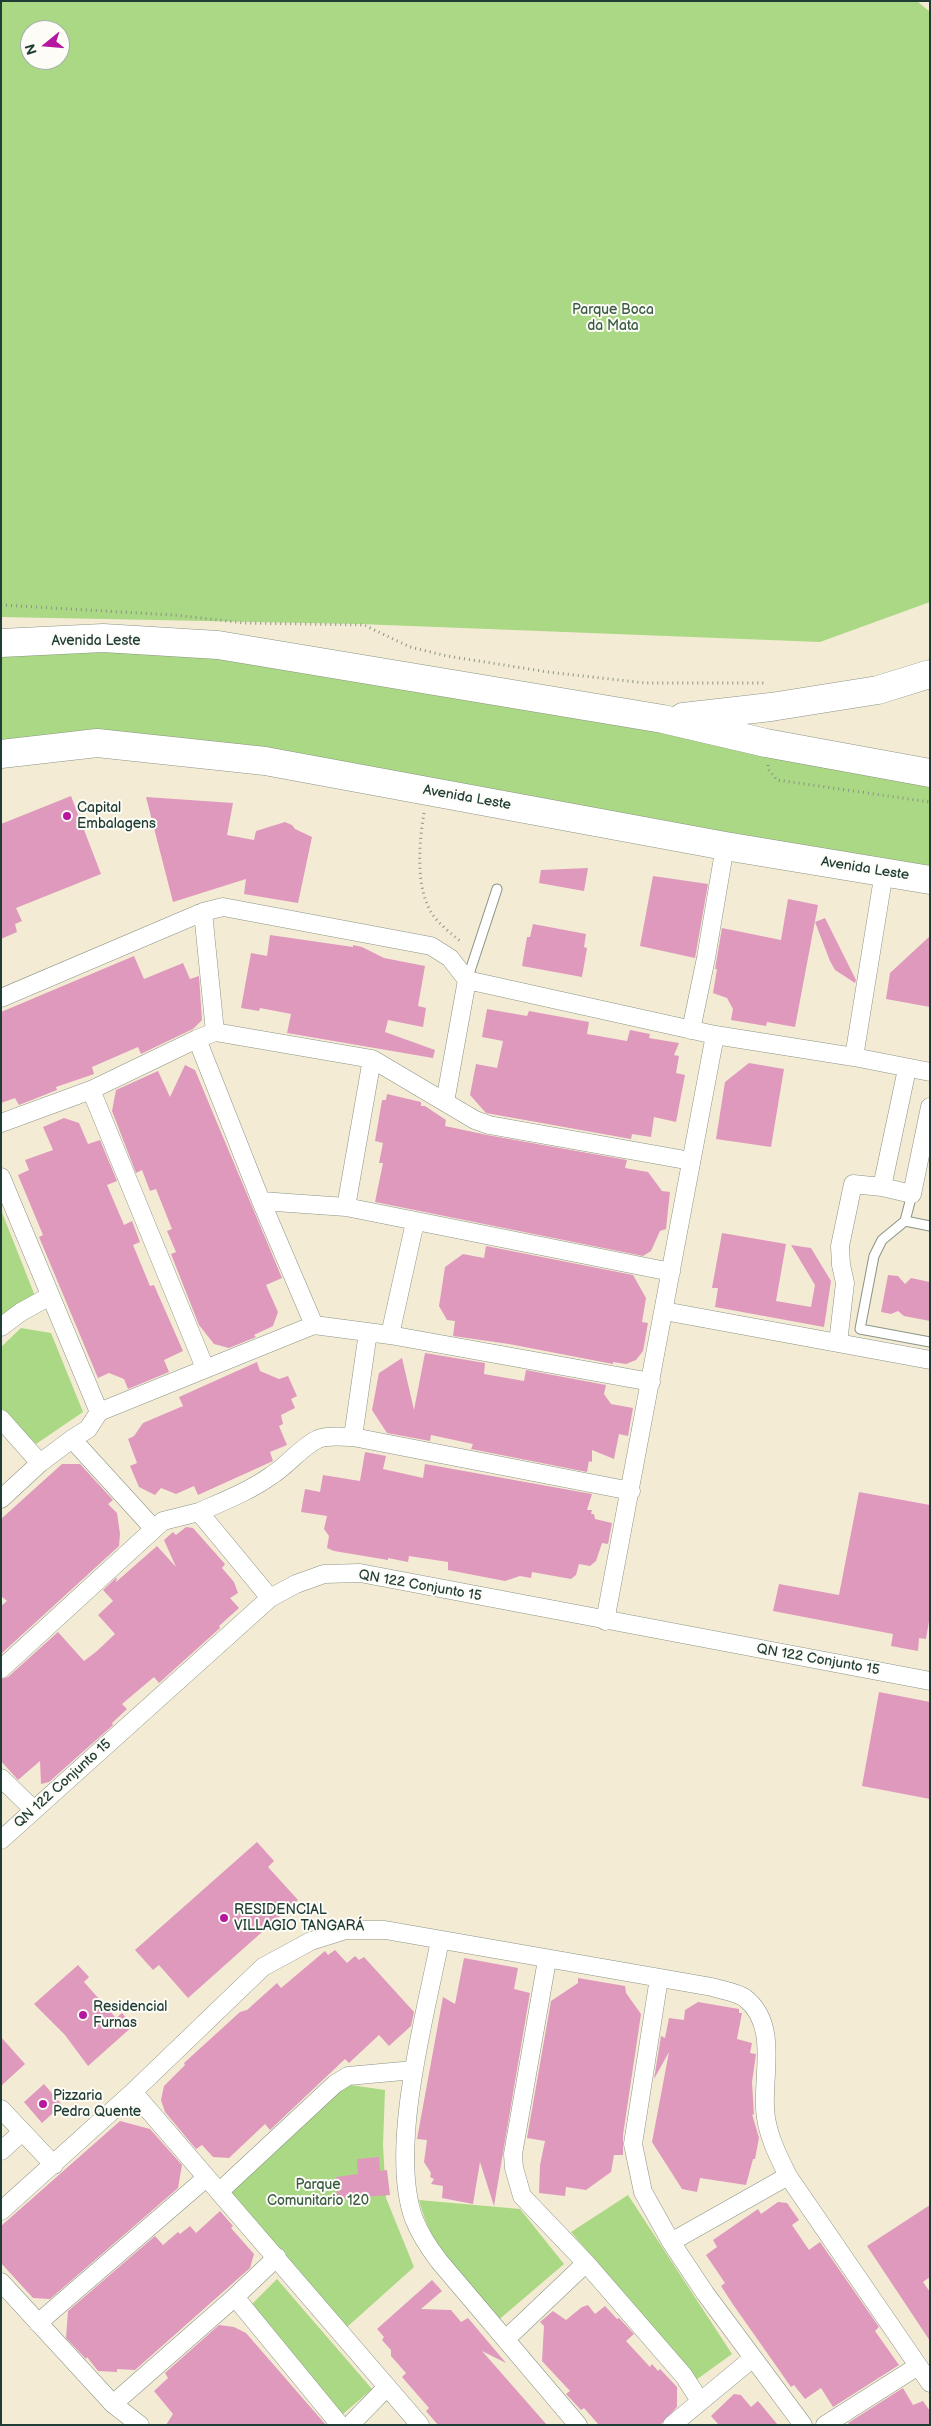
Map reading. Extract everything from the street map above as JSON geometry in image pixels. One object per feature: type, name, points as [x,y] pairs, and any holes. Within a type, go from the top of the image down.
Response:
[{"type":"main road","name":"Avenida Leste","points":[[1,643],[103,638],[218,645],[663,719],[766,743],[930,773]]},
{"type":"main road","points":[[663,719],[771,707],[878,690],[930,674]]},
{"type":"main road","name":"Avenida Leste","points":[[1,754],[97,743],[265,761],[724,846],[930,880]]},
{"type":"street","points":[[691,1030],[706,958],[724,846]]},
{"type":"street","points":[[854,1057],[884,872]]},
{"type":"street","points":[[1,998],[203,912],[223,908],[431,946],[450,958],[467,980],[691,1030],[854,1057],[907,1069],[930,1072]]},
{"type":"street","points":[[203,912],[215,1032]]},
{"type":"street","points":[[445,1102],[467,980]]},
{"type":"street","points":[[1,1123],[91,1090],[215,1032],[372,1059],[475,1120],[489,1125],[691,1161]]},
{"type":"street","points":[[605,1621],[631,1491],[715,1034]]},
{"type":"street","points":[[197,1039],[261,1200],[314,1325]]},
{"type":"street","points":[[346,1207],[372,1059]]},
{"type":"street","points":[[882,1187],[907,1069]]},
{"type":"street","points":[[91,1090],[205,1368]]},
{"type":"street","points":[[838,1343],[845,1282],[841,1265],[840,1246],[853,1184],[882,1187],[912,1194],[930,1107]]},
{"type":"street","points":[[1,1177],[99,1412]]},
{"type":"street","points":[[261,1200],[346,1207],[671,1272]]},
{"type":"street","points":[[390,1335],[415,1222]]},
{"type":"street","points":[[1,1327],[21,1312],[50,1296]]},
{"type":"street","points":[[664,1311],[930,1360]]},
{"type":"street","points":[[1,1499],[40,1463],[88,1429],[99,1412],[314,1325],[390,1335],[651,1382]]},
{"type":"street","points":[[353,1437],[368,1332]]},
{"type":"street","points":[[1,1419],[40,1463]]},
{"type":"street","points":[[1,1669],[163,1521],[199,1512],[257,1485],[286,1466],[316,1440],[331,1437],[353,1437],[631,1491]]},
{"type":"street","points":[[72,1439],[154,1529]]},
{"type":"street","points":[[199,1512],[270,1598]]},
{"type":"street","name":"QN 122 Conjunto 15","points":[[1,1840],[270,1598],[296,1584],[324,1574],[360,1573],[605,1621],[930,1681]]},
{"type":"street","points":[[1,1778],[34,1810]]},
{"type":"street","points":[[1,2211],[133,2092],[263,1967],[311,1941],[346,1930],[385,1930],[547,1960],[659,1978],[712,1988],[744,1997],[760,2018],[766,2040],[765,2108],[772,2144],[788,2176],[930,2383]]},
{"type":"street","points":[[440,1940],[414,2070],[405,2153],[407,2186],[414,2218],[425,2241],[439,2261],[578,2425]]},
{"type":"street","points":[[547,1960],[516,2138],[514,2168],[522,2196],[586,2263],[684,2376],[700,2401]]},
{"type":"street","points":[[659,1978],[633,2144],[643,2192],[671,2242],[803,2425]]},
{"type":"street","points":[[219,2192],[335,2084],[348,2076],[414,2070]]},
{"type":"street","points":[[133,2092],[420,2425]]},
{"type":"street","points":[[1,2109],[54,2165]]},
{"type":"street","points":[[1,2151],[22,2132]]},
{"type":"street","points":[[671,2242],[788,2176]]},
{"type":"street","points":[[38,2323],[206,2178]]},
{"type":"street","points":[[114,2404],[235,2298],[277,2257]]},
{"type":"street","points":[[506,2339],[586,2263]]},
{"type":"street","points":[[1,2282],[114,2404],[140,2425]]},
{"type":"street","points":[[235,2298],[340,2425]]},
{"type":"street","points":[[672,2425],[753,2358]]},
{"type":"street","points":[[825,2425],[918,2366]]},
{"type":"street","points":[[350,2425],[388,2387]]},
{"type":"lane","points":[[467,980],[497,889]]},
{"type":"lane","points":[[912,1194],[905,1222],[882,1240],[874,1256],[860,1329],[930,1342]]},
{"type":"lane","points":[[905,1222],[930,1226]]},
{"type":"path","points":[[1,605],[174,616],[245,623],[364,625],[410,647],[447,656],[548,672],[645,683],[772,683]]},
{"type":"path","points":[[428,791],[420,838],[421,877],[428,906],[434,917],[461,942],[467,980]]},
{"type":"green space","name":"Parque Boca da Mata","points":[[1,1],[917,1],[930,12],[930,602],[820,642],[360,624],[1,617]]},
{"type":"green space","points":[[1,641],[217,647],[930,781],[930,882],[265,760],[1,747]]},
{"type":"green space","points":[[1,1210],[35,1296],[1,1317]]},
{"type":"green space","points":[[21,1328],[51,1333],[83,1412],[36,1444],[1,1408],[1,1347]]},
{"type":"green space","name":"Parque Comunitario 120","points":[[344,2084],[385,2090],[383,2145],[386,2198],[414,2267],[346,2328],[225,2189]]},
{"type":"green space","points":[[628,2195],[732,2354],[696,2380],[571,2232]]},
{"type":"green space","points":[[419,2200],[520,2209],[564,2264],[495,2323],[460,2280],[440,2251]]},
{"type":"green space","points":[[277,2279],[372,2389],[336,2420],[247,2309]]},
{"type":"building","points":[[71,796],[101,874],[16,908],[22,921],[15,924],[17,932],[1,939],[1,824]]},
{"type":"building","points":[[146,797],[233,803],[227,835],[254,840],[256,831],[285,822],[312,837],[298,903],[244,894],[246,879],[173,902]]},
{"type":"building","points":[[588,868],[584,891],[539,883],[541,870]]},
{"type":"building","points":[[653,876],[708,884],[695,958],[640,946]]},
{"type":"building","points":[[788,899],[818,905],[795,1027],[767,1022],[766,1026],[731,1020],[733,1009],[727,998],[713,993],[722,928],[781,940]]},
{"type":"building","points":[[825,918],[856,980],[855,983],[835,970],[830,961],[815,922]]},
{"type":"building","points":[[533,924],[586,934],[584,947],[587,948],[582,977],[522,966],[527,937],[530,937]]},
{"type":"building","points":[[270,935],[353,947],[353,945],[362,947],[384,958],[425,966],[418,1006],[426,1008],[423,1027],[388,1020],[385,1032],[435,1050],[433,1058],[287,1033],[291,1014],[260,1008],[259,1011],[241,1008],[251,953],[267,956]]},
{"type":"building","points":[[930,936],[930,1007],[886,999],[890,973]]},
{"type":"building","points":[[134,956],[144,979],[183,963],[190,979],[199,976],[202,1020],[193,1029],[141,1054],[138,1047],[92,1067],[94,1074],[56,1087],[57,1090],[19,1105],[15,1098],[1,1103],[1,1012]]},
{"type":"building","points":[[487,1009],[527,1016],[529,1011],[589,1022],[587,1034],[627,1041],[630,1030],[650,1034],[649,1038],[679,1043],[674,1055],[679,1056],[676,1073],[685,1075],[676,1122],[654,1117],[651,1137],[632,1134],[631,1139],[486,1113],[470,1095],[476,1064],[497,1068],[503,1041],[482,1037]]},
{"type":"building","points":[[749,1063],[784,1069],[771,1147],[716,1139],[725,1082]]},
{"type":"building","points":[[185,1065],[195,1070],[282,1278],[266,1285],[278,1312],[273,1326],[254,1335],[256,1337],[229,1348],[214,1344],[199,1325],[171,1254],[176,1252],[167,1231],[172,1229],[156,1189],[150,1191],[142,1170],[136,1173],[112,1111],[116,1090],[158,1071],[170,1097]]},
{"type":"building","points":[[387,1094],[421,1102],[421,1106],[425,1106],[446,1120],[445,1126],[627,1160],[625,1168],[648,1172],[662,1191],[670,1192],[666,1229],[660,1231],[651,1251],[643,1256],[375,1202],[383,1163],[379,1163],[383,1143],[375,1141],[382,1100],[386,1100]]},
{"type":"building","points":[[64,1118],[79,1123],[88,1144],[100,1140],[117,1181],[107,1185],[124,1225],[132,1221],[140,1242],[133,1245],[150,1286],[154,1285],[183,1351],[164,1360],[169,1372],[128,1389],[124,1379],[109,1373],[98,1378],[39,1237],[43,1235],[18,1175],[29,1170],[25,1160],[53,1150],[43,1127]]},
{"type":"building","points":[[722,1233],[786,1244],[776,1301],[811,1307],[815,1285],[791,1245],[811,1248],[831,1281],[824,1327],[715,1307],[718,1288],[712,1288]]},
{"type":"building","points":[[486,1246],[633,1275],[646,1298],[642,1322],[648,1323],[643,1351],[636,1360],[626,1364],[613,1362],[613,1364],[509,1344],[453,1336],[455,1321],[447,1320],[439,1306],[445,1267],[463,1254],[484,1258]]},
{"type":"building","points":[[888,1275],[898,1276],[905,1284],[911,1278],[930,1282],[930,1321],[904,1316],[898,1311],[891,1314],[881,1312]]},
{"type":"building","points":[[425,1353],[485,1363],[484,1374],[524,1381],[526,1370],[606,1385],[604,1394],[611,1404],[633,1408],[628,1436],[619,1434],[614,1459],[592,1450],[592,1462],[589,1461],[587,1472],[471,1449],[473,1444],[431,1435],[430,1441],[387,1433],[372,1410],[379,1373],[402,1358],[414,1410]]},
{"type":"building","points":[[257,1362],[260,1371],[279,1379],[288,1376],[297,1396],[291,1399],[295,1408],[281,1415],[283,1424],[279,1426],[287,1445],[270,1452],[273,1461],[198,1495],[194,1486],[176,1494],[161,1488],[155,1495],[139,1487],[130,1466],[137,1463],[128,1439],[134,1436],[143,1423],[183,1406],[179,1397]]},
{"type":"building","points":[[365,1452],[386,1456],[383,1469],[423,1478],[425,1464],[592,1494],[587,1510],[592,1510],[591,1514],[594,1514],[595,1519],[612,1523],[608,1544],[602,1543],[596,1561],[590,1566],[579,1564],[576,1575],[571,1579],[532,1572],[531,1578],[520,1576],[505,1581],[448,1570],[448,1562],[409,1556],[408,1562],[334,1551],[327,1548],[329,1536],[324,1529],[327,1516],[301,1512],[305,1489],[320,1492],[323,1475],[360,1481]]},
{"type":"building","points":[[62,1464],[80,1464],[113,1500],[108,1504],[117,1513],[120,1534],[119,1546],[1,1654],[1,1606],[7,1601],[1,1596],[1,1519]]},
{"type":"building","points":[[859,1492],[930,1505],[930,1615],[926,1639],[919,1638],[918,1651],[891,1646],[893,1634],[773,1611],[779,1584],[839,1595]]},
{"type":"building","points":[[186,1527],[193,1528],[225,1564],[222,1568],[234,1582],[238,1593],[230,1598],[239,1608],[219,1626],[220,1628],[159,1683],[154,1677],[122,1704],[127,1709],[112,1723],[113,1725],[49,1782],[41,1784],[40,1761],[18,1780],[1,1761],[1,1679],[8,1677],[58,1632],[84,1661],[97,1651],[115,1634],[98,1615],[113,1601],[103,1590],[117,1577],[116,1582],[157,1546],[176,1567],[164,1540],[173,1532],[176,1535]]},
{"type":"building","points":[[879,1692],[930,1702],[930,1799],[862,1786]]},
{"type":"building","name":"RESIDENCIAL VILLAGIO TANGARÁ","points":[[257,1842],[274,1861],[268,1867],[298,1900],[188,1998],[159,1965],[153,1970],[135,1950]]},
{"type":"building","points":[[335,1950],[347,1963],[355,1956],[359,1960],[364,1957],[414,2012],[411,2026],[389,2046],[379,2035],[349,2063],[345,2059],[270,2130],[265,2124],[229,2158],[213,2157],[202,2145],[196,2149],[165,2112],[161,2100],[164,2086],[185,2065],[184,2063],[240,2012],[247,2010],[277,1983],[281,1988],[325,1951],[328,1955]]},
{"type":"building","points":[[464,1958],[518,1968],[514,1989],[530,1993],[494,2206],[480,2162],[473,2204],[442,2198],[443,2186],[431,2184],[434,2179],[430,2177],[431,2173],[424,2162],[427,2140],[417,2139],[443,1997],[455,2004]]},
{"type":"building","name":"Residencial Furnas","points":[[78,1965],[89,1977],[84,1982],[116,2018],[122,2013],[133,2026],[88,2066],[65,2035],[34,2004]]},
{"type":"building","points":[[578,1978],[625,1986],[626,1993],[641,2014],[623,2135],[623,2155],[614,2155],[611,2172],[586,2190],[566,2187],[565,2196],[539,2193],[540,2165],[545,2141],[527,2138],[551,2001],[578,1983]]},
{"type":"building","points":[[698,2002],[739,2009],[739,2013],[742,2013],[737,2039],[752,2043],[750,2053],[756,2054],[752,2082],[754,2115],[752,2114],[759,2138],[755,2159],[753,2159],[746,2185],[700,2178],[697,2192],[682,2189],[652,2142],[669,2052],[654,2079],[661,2036],[665,2038],[669,2018],[684,2020],[685,2010]]},
{"type":"building","points":[[1,2037],[25,2064],[1,2086]]},
{"type":"building","name":"Pizzaria Pedra Quente","points":[[44,2084],[62,2105],[42,2123],[24,2102]]},
{"type":"building","points":[[120,2121],[150,2129],[182,2165],[178,2188],[50,2299],[33,2298],[1,2263],[1,2226]]},
{"type":"building","points":[[379,2157],[380,2171],[387,2170],[390,2195],[337,2199],[336,2177],[358,2174],[357,2159]]},
{"type":"building","points":[[778,2202],[787,2203],[799,2220],[792,2225],[809,2250],[820,2242],[879,2327],[875,2331],[899,2365],[833,2407],[821,2388],[805,2399],[794,2385],[791,2387],[721,2286],[725,2283],[706,2255],[717,2247],[713,2240],[758,2209],[761,2214]]},
{"type":"building","points":[[930,2205],[930,2277],[923,2282],[930,2292],[930,2341],[867,2246]]},
{"type":"building","points":[[220,2211],[233,2226],[231,2228],[254,2254],[250,2268],[135,2370],[117,2369],[117,2372],[98,2371],[87,2357],[86,2359],[66,2338],[68,2311],[155,2236],[163,2245],[178,2232],[180,2234],[190,2226],[196,2233]]},
{"type":"building","points":[[432,2280],[442,2291],[421,2309],[451,2310],[461,2322],[468,2318],[506,2363],[482,2351],[547,2425],[438,2425],[426,2411],[429,2408],[402,2377],[406,2373],[391,2356],[391,2350],[382,2340],[384,2337],[377,2329]]},
{"type":"building","points":[[588,2305],[595,2314],[605,2306],[617,2319],[619,2318],[634,2334],[626,2341],[650,2367],[652,2364],[658,2371],[660,2369],[677,2387],[677,2407],[660,2425],[599,2425],[584,2408],[581,2410],[566,2394],[570,2391],[542,2361],[544,2326],[540,2322],[553,2311],[566,2320],[582,2307]]},
{"type":"building","points":[[219,2325],[234,2327],[246,2333],[326,2425],[166,2425],[173,2414],[154,2391],[168,2378],[165,2373]]},
{"type":"building","points":[[903,2388],[913,2405],[923,2401],[930,2411],[930,2425],[850,2425],[848,2423]]},
{"type":"building","points":[[734,2394],[741,2395],[751,2407],[758,2401],[778,2425],[719,2425],[711,2416]]},
{"type":"place","name":"Capital Embalagens","points":[[67,816]]},
{"type":"place","name":"RESIDENCIAL VILLAGIO TANGARÁ","points":[[224,1918]]},
{"type":"place","name":"Residencial Furnas","points":[[83,2015]]},
{"type":"place","name":"Pizzaria Pedra Quente","points":[[43,2104]]}]
